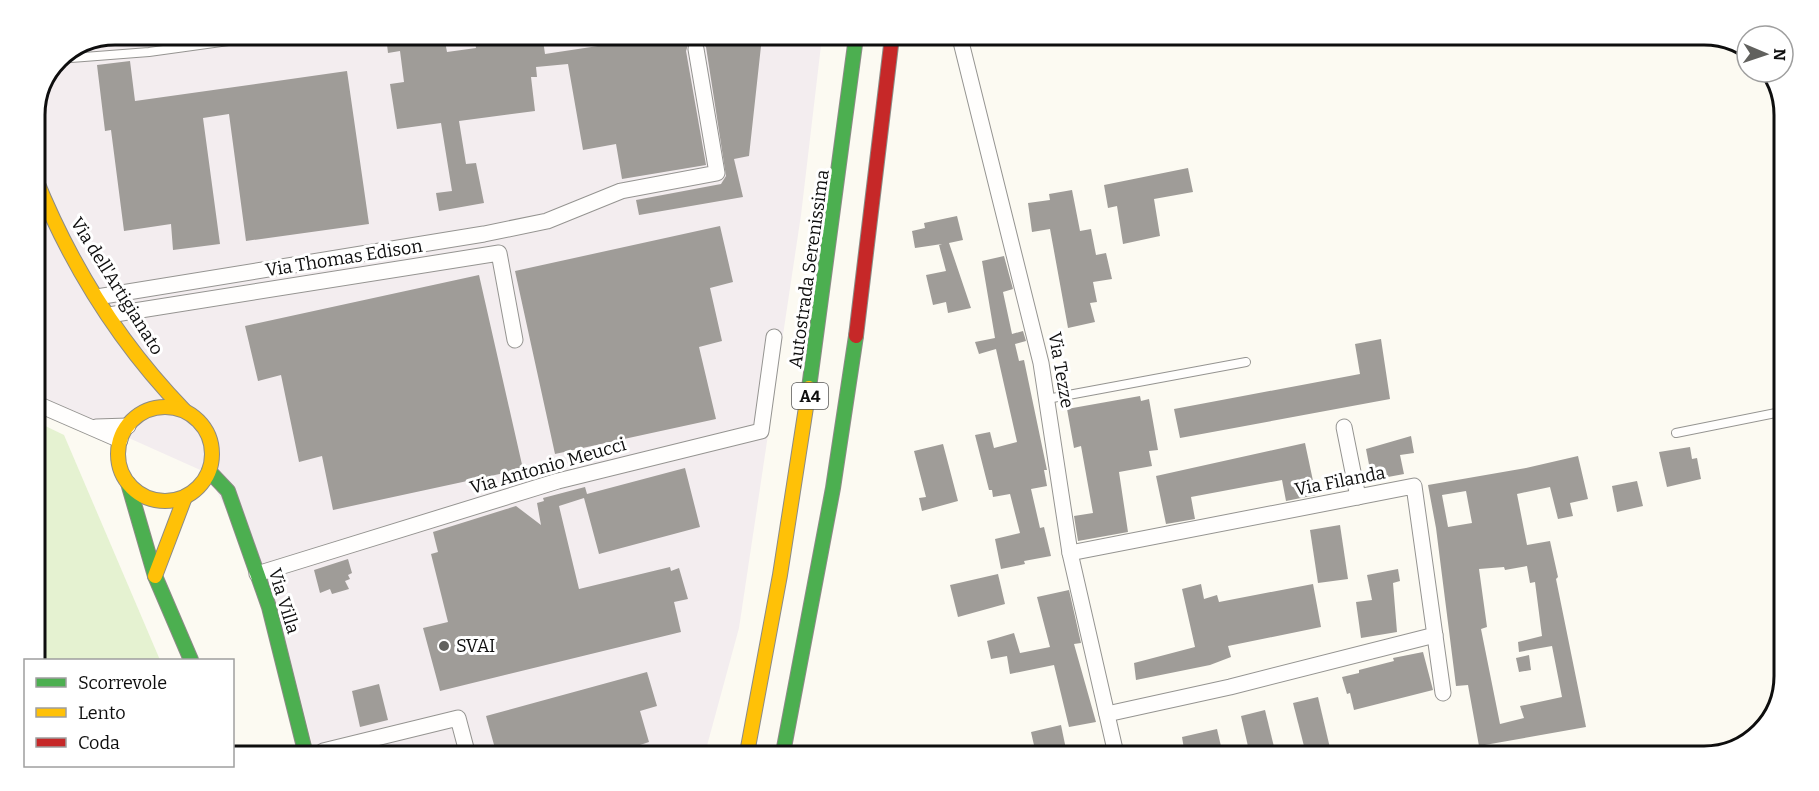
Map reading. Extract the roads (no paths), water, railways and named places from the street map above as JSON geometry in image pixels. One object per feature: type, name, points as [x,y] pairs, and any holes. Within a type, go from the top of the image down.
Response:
[{"type":"main road","name":"Autostrada Serenissima","points":[[748,746],[798,477],[825,295],[855,45]]},
{"type":"main road","name":"A4","points":[[784,746],[832,488],[860,307],[891,45]]},
{"type":"main road","name":"Via dell'Artigianato","points":[[45,204],[109,315],[155,382],[184,410]]},
{"type":"main road","name":"Via dell'Artigianato","points":[[153,408],[155,382]]},
{"type":"main road","points":[[128,483],[140,494],[155,500],[170,501],[185,497],[198,488],[209,471],[212,445],[207,431],[197,418],[184,410],[168,407],[153,408],[139,415],[124,433],[120,463],[155,576],[191,659]]},
{"type":"main road","name":"Via Villa","points":[[209,471],[228,491],[269,607],[304,746]]},
{"type":"main road","points":[[155,576],[185,497]]},
{"type":"street","name":"Via Tezze","points":[[962,45],[1008,222],[1041,363],[1070,553],[1114,746]]},
{"type":"street","points":[[97,297],[484,234],[546,221],[621,191],[717,173],[696,49]]},
{"type":"street","name":"Via Thomas Edison","points":[[109,315],[499,253],[515,340]]},
{"type":"street","name":"Via Antonio Meucci","points":[[257,574],[558,481],[761,431],[774,338]]},
{"type":"street","points":[[45,408],[87,427],[124,433]]},
{"type":"street","points":[[1344,427],[1358,497]]},
{"type":"street","name":"Via Filanda","points":[[1070,553],[1414,486],[1443,693]]},
{"type":"street","points":[[1107,714],[1230,687],[1435,634]]},
{"type":"street","points":[[343,746],[458,718],[465,746]]},
{"type":"lane","points":[[75,58],[149,52],[200,45]]},
{"type":"lane","points":[[1047,399],[1246,362]]},
{"type":"lane","points":[[1677,433],[1774,413]]},
{"type":"place","name":"SVAI","points":[[444,646]]}]
